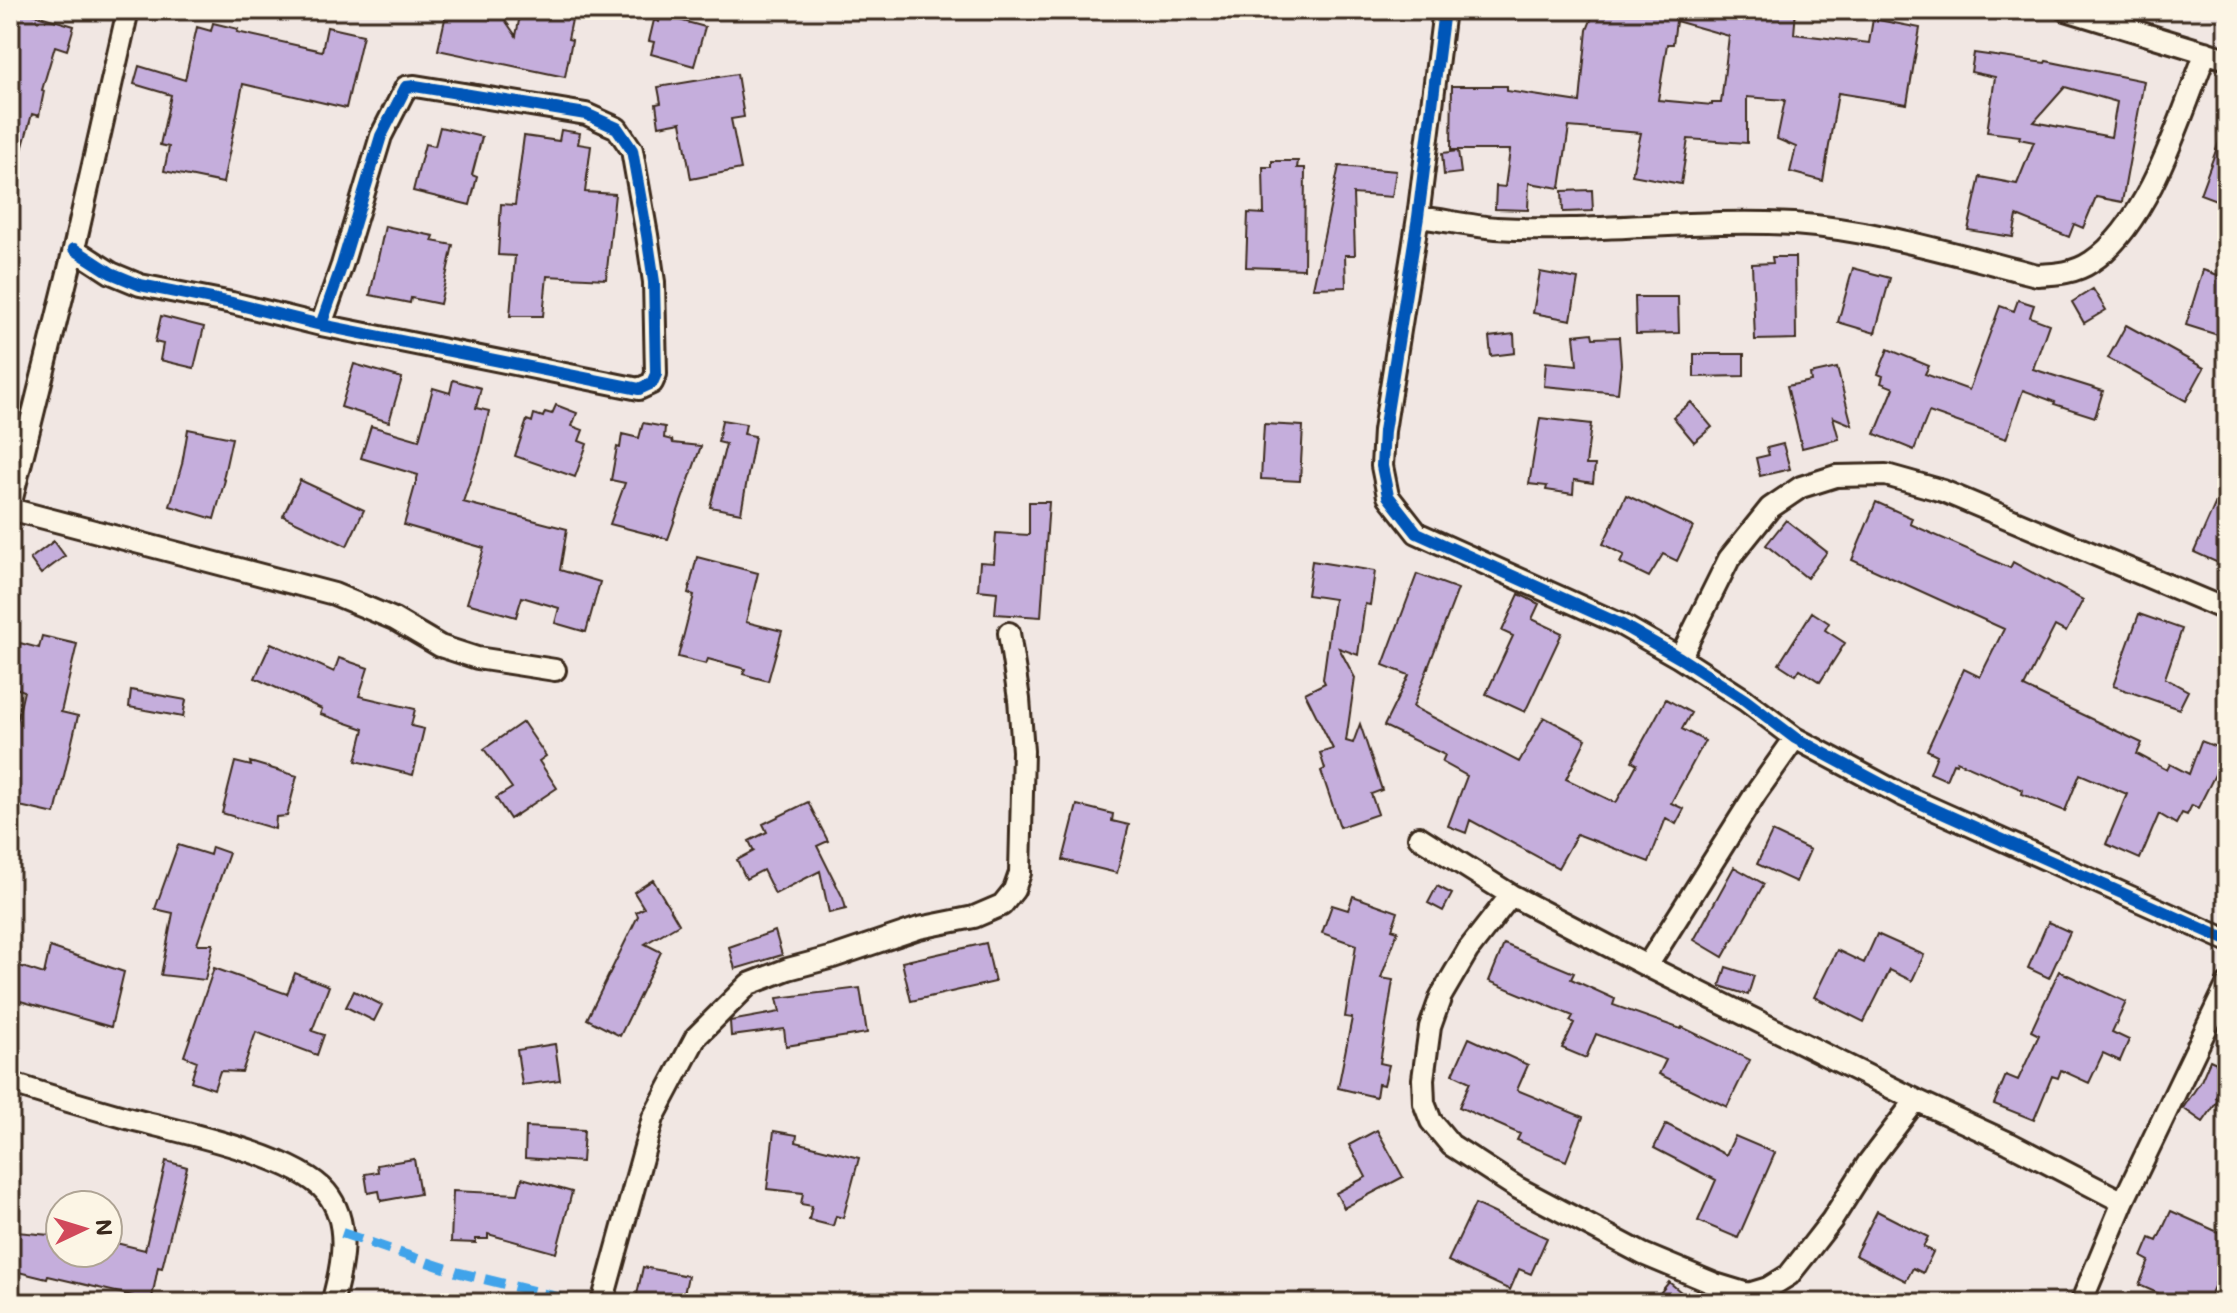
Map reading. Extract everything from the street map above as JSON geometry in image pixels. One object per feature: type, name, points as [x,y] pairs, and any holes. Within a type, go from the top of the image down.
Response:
[{"type":"street","points":[[128,10],[74,249],[10,508],[334,594],[394,619],[440,646],[477,658],[555,670]]},
{"type":"street","points":[[1444,10],[1418,217],[1384,431],[1382,466],[1388,496],[1417,533],[1622,625],[1745,700],[1795,738],[1902,795],[2227,940]]},
{"type":"street","points":[[2066,10],[2227,59]]},
{"type":"street","points":[[1418,217],[1495,228],[1548,229],[1696,223],[1792,224],[1854,230],[2037,275],[2066,273],[2089,264],[2112,245],[2133,219],[2160,167],[2206,52]]},
{"type":"street","points":[[74,249],[111,273],[140,285],[321,325],[639,389],[652,383],[656,374],[654,282],[632,150],[617,128],[586,114],[406,87],[381,136],[321,325]]},
{"type":"street","points":[[1680,658],[1729,559],[1770,508],[1801,487],[1836,476],[1886,475],[1943,491],[2227,610]]},
{"type":"street","points":[[602,1303],[653,1118],[696,1037],[738,994],[749,984],[788,969],[919,928],[974,917],[1002,905],[1014,890],[1020,873],[1023,751],[1009,633]]},
{"type":"street","points":[[1647,966],[1756,793],[1795,738]]},
{"type":"street","points":[[1419,837],[1511,895],[1647,966],[2123,1202]]},
{"type":"street","points":[[1511,895],[1468,950],[1441,996],[1430,1027],[1423,1079],[1424,1103],[1431,1121],[1451,1145],[1516,1187],[1643,1254],[1715,1284],[1748,1294],[1768,1288],[1789,1275],[1808,1251],[1916,1100]]},
{"type":"street","points":[[2081,1303],[2123,1202],[2227,985]]},
{"type":"street","points":[[10,1083],[251,1151],[301,1173],[326,1191],[337,1211],[342,1233],[342,1268],[332,1303]]},
{"type":"building","points":[[10,10],[74,26],[67,50],[55,46],[42,90],[39,116],[32,114],[15,175],[10,174]]},
{"type":"building","points":[[447,10],[498,10],[516,36],[521,10],[574,10],[565,77],[438,50]]},
{"type":"building","points":[[1595,10],[1796,10],[1794,34],[1869,43],[1873,19],[1920,28],[1907,104],[1838,93],[1823,181],[1790,172],[1796,147],[1777,139],[1785,100],[1747,97],[1747,143],[1688,139],[1681,184],[1632,175],[1641,133],[1569,127],[1560,188],[1529,183],[1528,210],[1495,209],[1496,186],[1505,187],[1510,150],[1451,150],[1452,86],[1507,86],[1507,91],[1580,102],[1587,30]],"holes":[[[1676,21],[1729,36],[1721,103],[1712,105],[1658,100],[1667,44],[1673,44]]]},
{"type":"building","points":[[661,15],[705,27],[694,66],[651,54],[654,42],[649,41],[654,20],[659,22]]},
{"type":"building","points":[[213,23],[238,29],[237,32],[322,51],[327,27],[363,35],[346,108],[243,84],[223,183],[164,171],[169,147],[160,145],[171,95],[134,84],[139,66],[185,80],[197,27],[211,31]]},
{"type":"building","points":[[1974,53],[2046,61],[2144,81],[2122,202],[2096,197],[2083,228],[2074,224],[2069,237],[2017,216],[2013,237],[1968,230],[1980,177],[2017,184],[2034,142],[2019,139],[2020,136],[1987,132],[1995,77],[1971,72]],"holes":[[[2065,87],[2117,102],[2111,137],[2034,122]]]},
{"type":"building","points":[[737,74],[744,117],[731,119],[741,169],[691,179],[681,122],[659,126],[656,104],[661,103],[658,87]]},
{"type":"building","points":[[440,127],[482,137],[472,175],[477,177],[470,205],[413,191],[425,144],[435,146]]},
{"type":"building","points":[[2227,127],[2227,204],[2200,194]]},
{"type":"building","points":[[561,130],[580,133],[578,144],[591,146],[585,192],[615,194],[606,279],[547,276],[543,316],[510,316],[515,256],[498,255],[501,204],[515,205],[524,136],[559,141]]},
{"type":"building","points":[[1458,151],[1461,173],[1444,175],[1442,153]]},
{"type":"building","points":[[1272,161],[1298,161],[1297,168],[1305,168],[1304,269],[1246,267],[1248,213],[1264,214],[1263,167],[1272,167]]},
{"type":"building","points":[[1339,166],[1396,171],[1392,197],[1353,194],[1355,255],[1345,255],[1346,287],[1313,288]]},
{"type":"building","points":[[1592,190],[1593,211],[1563,212],[1562,191]]},
{"type":"building","points":[[385,226],[434,236],[432,241],[453,245],[440,304],[411,298],[410,303],[370,295]]},
{"type":"building","points":[[1772,257],[1795,257],[1796,339],[1755,340],[1752,264],[1773,263]]},
{"type":"building","points":[[1853,268],[1890,278],[1875,333],[1838,322]]},
{"type":"building","points":[[2203,270],[2227,278],[2227,338],[2186,325]]},
{"type":"building","points":[[1540,272],[1578,279],[1571,320],[1533,313]]},
{"type":"building","points":[[2093,289],[2106,310],[2084,323],[2072,302]]},
{"type":"building","points":[[1635,297],[1678,297],[1679,333],[1636,334]]},
{"type":"building","points":[[2018,300],[2034,305],[2030,317],[2049,324],[2033,369],[2103,391],[2095,417],[2023,390],[2006,439],[1929,412],[1914,450],[1875,434],[1894,388],[1881,383],[1883,376],[1878,374],[1888,349],[1929,366],[1925,374],[1969,390],[2000,306],[2014,311]]},
{"type":"building","points":[[161,316],[204,327],[194,368],[160,360],[163,344],[155,342]]},
{"type":"building","points":[[2126,325],[2204,368],[2186,401],[2108,358]]},
{"type":"building","points":[[1592,333],[1593,338],[1619,337],[1621,364],[1618,393],[1544,386],[1546,362],[1577,365],[1574,335]]},
{"type":"building","points":[[1514,334],[1515,353],[1491,356],[1489,337]]},
{"type":"building","points":[[1694,354],[1744,354],[1744,376],[1694,377]]},
{"type":"building","points":[[354,364],[402,378],[389,422],[341,407]]},
{"type":"building","points":[[1837,368],[1852,425],[1833,417],[1839,439],[1802,448],[1787,386],[1811,381],[1810,374]]},
{"type":"building","points":[[453,380],[481,388],[476,408],[489,411],[463,502],[567,529],[560,570],[600,582],[586,632],[555,623],[559,608],[522,597],[516,617],[467,603],[484,548],[404,525],[418,475],[361,458],[371,426],[419,440],[433,388],[450,393]]},
{"type":"building","points":[[1691,402],[1712,427],[1694,442],[1673,417]]},
{"type":"building","points":[[556,405],[577,413],[572,426],[583,430],[579,441],[587,444],[575,477],[515,456],[527,420],[532,422],[534,414],[543,417],[545,412],[552,414]]},
{"type":"building","points":[[1540,418],[1591,424],[1586,465],[1595,465],[1593,483],[1574,480],[1573,494],[1529,484]]},
{"type":"building","points":[[722,420],[746,424],[744,434],[755,436],[741,513],[710,507],[726,444],[718,442]]},
{"type":"building","points":[[643,423],[665,427],[664,438],[673,443],[701,446],[668,539],[610,524],[625,483],[611,480],[617,447],[620,448],[622,434],[639,438]]},
{"type":"building","points":[[1264,424],[1303,426],[1300,481],[1261,479]]},
{"type":"building","points":[[188,429],[232,438],[214,519],[170,506]]},
{"type":"building","points":[[1783,444],[1790,469],[1760,476],[1756,458],[1769,455],[1767,448]]},
{"type":"building","points":[[2227,477],[2227,567],[2194,552]]},
{"type":"building","points":[[300,480],[364,510],[347,546],[283,516]]},
{"type":"building","points":[[1626,495],[1693,527],[1677,561],[1663,554],[1649,577],[1620,563],[1624,555],[1603,544]]},
{"type":"building","points":[[1029,502],[1049,502],[1041,617],[995,614],[997,592],[978,590],[980,562],[994,563],[996,533],[1029,535]]},
{"type":"building","points":[[1876,502],[1912,518],[1910,524],[2010,568],[2013,562],[2083,600],[2066,632],[2055,626],[2024,687],[2142,743],[2137,754],[2167,770],[2170,764],[2189,774],[2201,741],[2227,751],[2198,808],[2192,805],[2187,815],[2182,813],[2176,824],[2159,814],[2140,859],[2106,844],[2127,794],[2080,774],[2065,811],[2022,794],[2023,790],[1957,761],[1953,763],[1946,780],[1930,773],[1937,755],[1927,750],[1964,669],[1980,677],[2004,629],[1852,560]]},
{"type":"building","points":[[1786,520],[1827,552],[1807,578],[1766,545]]},
{"type":"building","points":[[54,541],[65,556],[41,574],[30,559]]},
{"type":"building","points":[[697,557],[758,573],[746,622],[782,631],[768,681],[743,674],[745,669],[708,659],[706,664],[678,657],[694,595],[688,593]]},
{"type":"building","points":[[1312,561],[1375,571],[1370,605],[1365,604],[1358,655],[1339,648],[1355,678],[1346,741],[1353,743],[1360,724],[1382,790],[1371,794],[1378,814],[1340,827],[1321,771],[1325,769],[1320,753],[1333,749],[1305,693],[1325,683],[1323,679],[1334,599],[1307,595]]},
{"type":"building","points":[[1417,574],[1458,589],[1413,707],[1519,762],[1544,717],[1586,739],[1566,779],[1616,803],[1637,764],[1632,761],[1666,699],[1691,713],[1682,729],[1705,741],[1671,803],[1684,809],[1676,824],[1666,818],[1649,862],[1577,834],[1558,868],[1470,820],[1466,833],[1448,826],[1467,776],[1442,762],[1445,755],[1384,726],[1409,675],[1383,665]]},
{"type":"building","points":[[1519,594],[1539,604],[1532,619],[1562,633],[1525,712],[1486,694],[1513,636],[1502,631]]},
{"type":"building","points":[[1812,612],[1829,623],[1825,630],[1845,643],[1820,682],[1800,669],[1796,675],[1779,664]]},
{"type":"building","points":[[2139,614],[2182,629],[2165,678],[2188,691],[2179,709],[2113,686]]},
{"type":"building","points":[[42,636],[77,644],[61,712],[78,716],[55,814],[15,805],[17,795],[10,794],[10,751],[24,691],[10,686],[20,643],[39,648]]},
{"type":"building","points":[[271,643],[334,672],[339,658],[368,668],[359,696],[415,709],[411,726],[424,729],[413,775],[356,761],[364,729],[320,714],[322,709],[255,678]]},
{"type":"building","points":[[131,690],[186,700],[183,717],[129,707]]},
{"type":"building","points":[[523,722],[546,756],[539,761],[557,788],[510,819],[496,798],[512,788],[484,749]]},
{"type":"building","points":[[235,762],[251,766],[250,762],[297,776],[287,816],[276,817],[275,829],[222,813]]},
{"type":"building","points":[[808,802],[828,841],[817,846],[846,909],[829,913],[820,871],[775,894],[763,870],[746,879],[737,860],[754,851],[749,841],[767,832],[763,824]]},
{"type":"building","points":[[1077,805],[1113,814],[1112,821],[1129,825],[1117,873],[1063,860]]},
{"type":"building","points":[[1772,832],[1810,850],[1796,882],[1757,864]]},
{"type":"building","points":[[178,845],[210,855],[212,847],[229,853],[197,944],[213,944],[205,980],[161,975],[173,913],[155,909]]},
{"type":"building","points":[[1734,867],[1764,884],[1723,957],[1694,940]]},
{"type":"building","points":[[653,880],[679,924],[645,944],[661,952],[620,1036],[587,1019],[638,916],[636,912],[644,908],[634,892]]},
{"type":"building","points":[[1437,886],[1452,894],[1443,911],[1428,903]]},
{"type":"building","points":[[1353,896],[1398,912],[1392,929],[1398,931],[1381,978],[1393,980],[1380,1063],[1389,1065],[1384,1085],[1378,1084],[1376,1097],[1338,1088],[1352,1018],[1345,1017],[1356,945],[1322,933],[1332,905],[1348,910]]},
{"type":"building","points":[[2048,922],[2070,932],[2049,978],[2028,968]]},
{"type":"building","points":[[775,931],[782,955],[735,969],[729,947]]},
{"type":"building","points":[[1877,934],[1924,955],[1912,981],[1890,970],[1864,1022],[1814,997],[1837,950],[1864,963]]},
{"type":"building","points":[[986,943],[995,982],[911,1001],[902,962]]},
{"type":"building","points":[[1504,944],[1574,973],[1571,979],[1615,999],[1613,1005],[1682,1027],[1750,1060],[1727,1107],[1659,1074],[1666,1060],[1596,1034],[1586,1058],[1562,1048],[1574,1023],[1570,1021],[1573,1016],[1489,981]]},
{"type":"building","points":[[50,947],[124,972],[111,1027],[10,998],[10,963],[44,974]]},
{"type":"building","points":[[1726,967],[1754,976],[1748,995],[1720,986]]},
{"type":"building","points":[[214,968],[287,994],[295,973],[329,986],[312,1031],[324,1035],[317,1055],[256,1032],[242,1072],[220,1071],[214,1089],[191,1081],[197,1061],[184,1056]]},
{"type":"building","points":[[2059,971],[2126,1002],[2112,1032],[2129,1040],[2120,1061],[2103,1053],[2089,1083],[2061,1070],[2058,1078],[2052,1076],[2034,1120],[1994,1104],[2006,1075],[2018,1080],[2039,1035],[2031,1031]]},
{"type":"building","points":[[860,988],[867,1033],[786,1046],[784,1029],[731,1036],[730,1021],[780,1012],[777,998]]},
{"type":"building","points":[[354,991],[382,1005],[374,1021],[346,1007]]},
{"type":"building","points":[[1469,1038],[1528,1065],[1517,1090],[1583,1117],[1566,1161],[1517,1140],[1520,1134],[1459,1107],[1470,1082],[1453,1074]]},
{"type":"building","points":[[555,1044],[560,1080],[522,1085],[517,1050]]},
{"type":"building","points":[[2210,1060],[2227,1068],[2227,1072],[2216,1097],[2219,1099],[2203,1122],[2183,1108],[2201,1081]]},
{"type":"building","points":[[1666,1124],[1726,1155],[1735,1136],[1775,1153],[1738,1238],[1698,1221],[1716,1180],[1654,1148]]},
{"type":"building","points":[[526,1127],[584,1130],[582,1162],[525,1158]]},
{"type":"building","points":[[1377,1130],[1403,1177],[1344,1208],[1336,1193],[1366,1177],[1349,1145]]},
{"type":"building","points":[[774,1131],[797,1135],[796,1142],[859,1158],[843,1218],[836,1216],[833,1226],[809,1220],[812,1206],[801,1204],[803,1193],[767,1189]]},
{"type":"building","points":[[414,1159],[420,1194],[381,1201],[379,1191],[368,1193],[365,1174],[378,1172],[377,1165]]},
{"type":"building","points":[[166,1161],[187,1167],[162,1268],[158,1267],[151,1303],[132,1303],[133,1296],[10,1270],[10,1238],[16,1239],[17,1232],[44,1235],[44,1269],[124,1269],[124,1245],[145,1250]]},
{"type":"building","points":[[522,1178],[572,1192],[556,1253],[488,1234],[488,1239],[476,1239],[476,1243],[451,1242],[453,1191],[518,1194]]},
{"type":"building","points":[[1475,1204],[1547,1238],[1531,1274],[1519,1269],[1510,1290],[1448,1261]]},
{"type":"building","points":[[1877,1211],[1928,1237],[1923,1247],[1933,1252],[1923,1273],[1913,1268],[1906,1281],[1855,1255]]},
{"type":"building","points":[[2171,1211],[2227,1236],[2227,1256],[2207,1303],[2180,1303],[2139,1285],[2149,1261],[2142,1257],[2150,1238],[2157,1241]]},
{"type":"building","points":[[643,1267],[688,1276],[682,1303],[636,1299]]},
{"type":"building","points":[[1669,1282],[1694,1303],[1652,1303]]},
{"type":"marked path","points":[[342,1233],[456,1272],[581,1303]]},
{"type":"cycle path","points":[[1444,10],[1418,217],[1384,431],[1382,466],[1388,496],[1417,533],[1622,625],[1745,700],[1795,738],[1902,795],[2227,940]]},
{"type":"cycle path","points":[[74,249],[111,273],[140,285],[321,325],[381,136],[406,87],[586,114],[617,128],[632,150],[654,282],[656,374],[652,383],[639,389],[321,325]]}]
